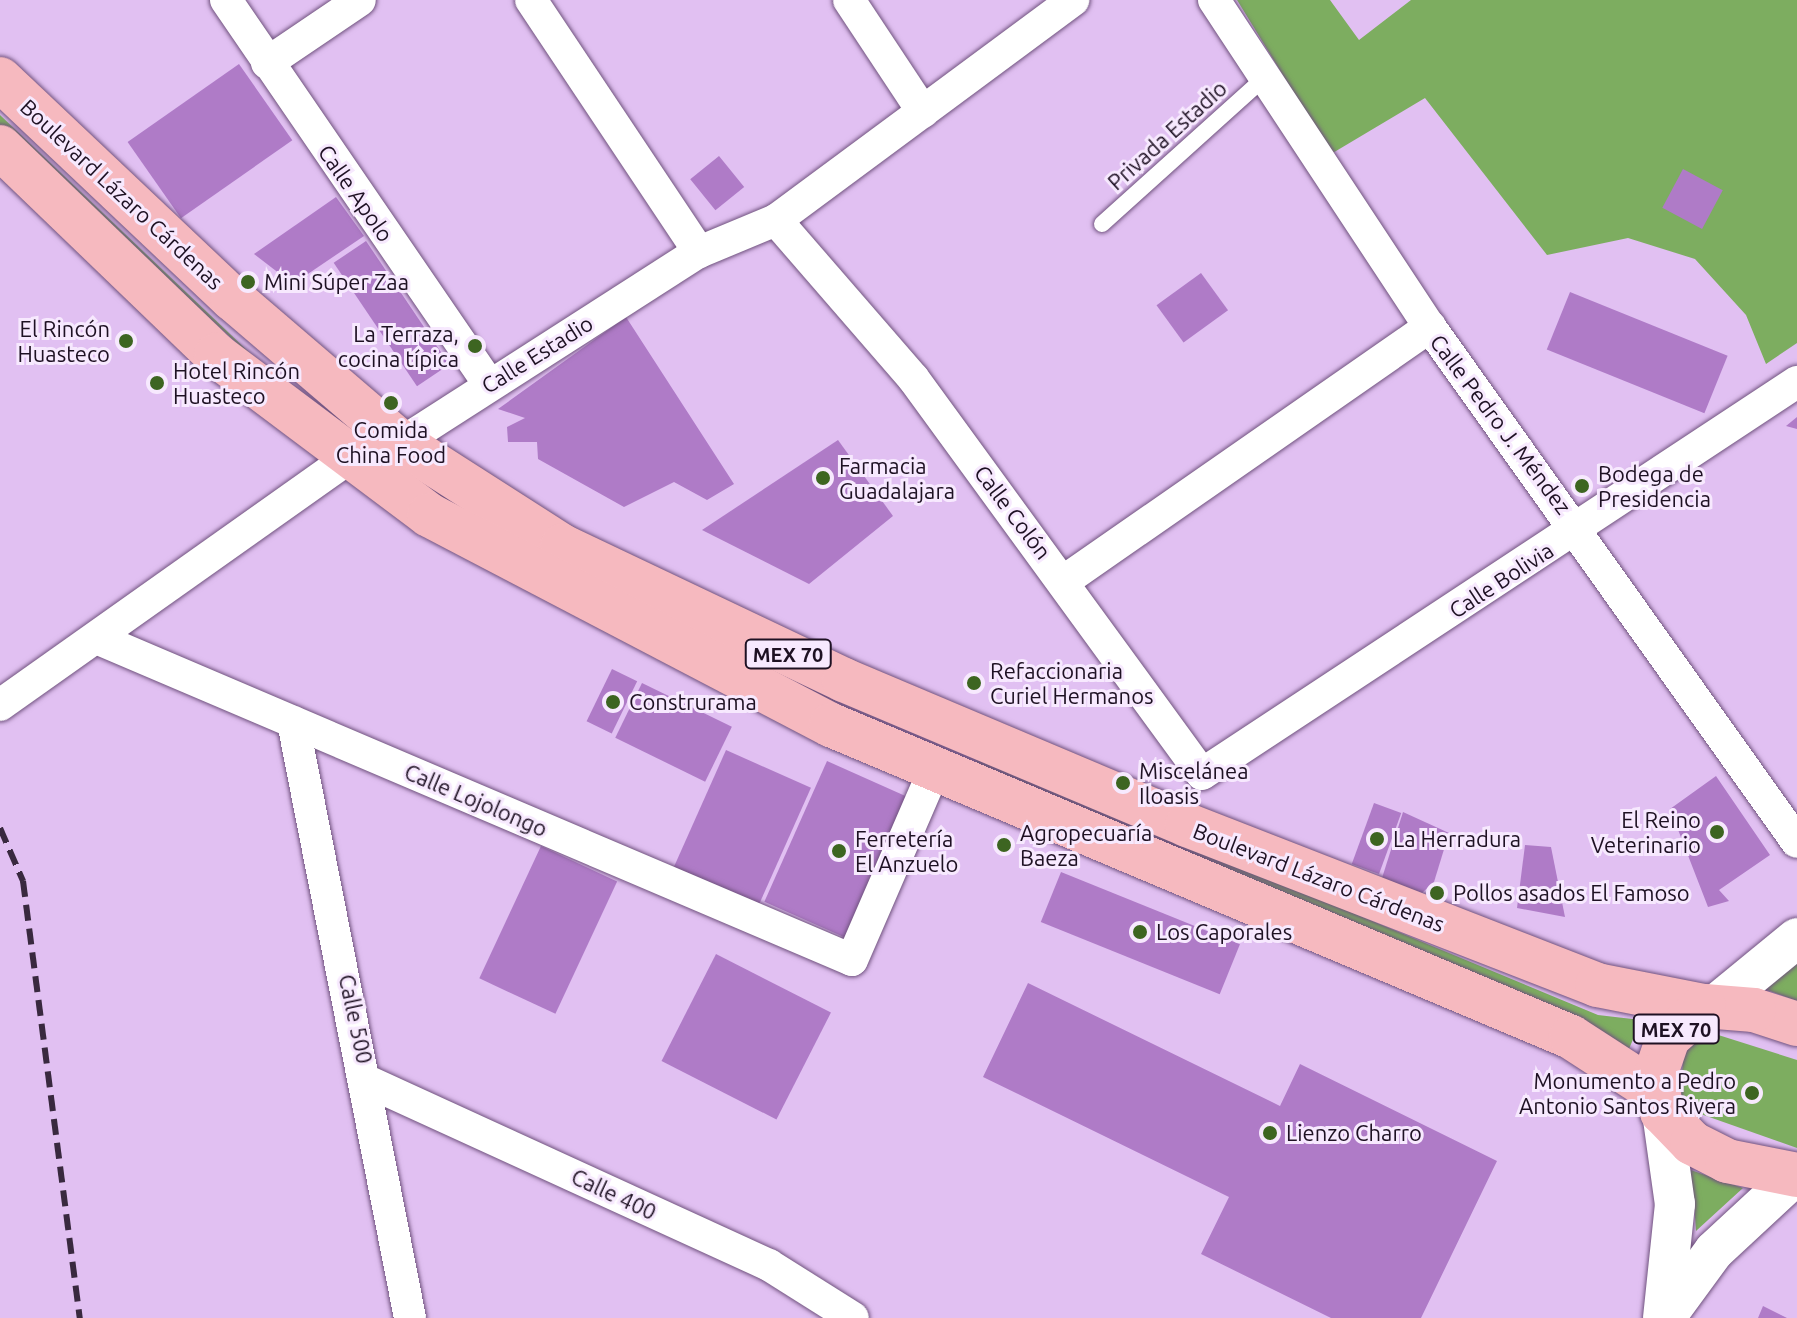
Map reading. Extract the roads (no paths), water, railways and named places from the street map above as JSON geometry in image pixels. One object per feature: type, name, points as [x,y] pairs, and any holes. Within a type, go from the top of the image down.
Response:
[{"type":"main road","name":"Boulevard Lázaro Cárdenas","points":[[0,79],[233,299],[401,443],[562,546],[844,680],[1187,825],[1597,985],[1709,1006]]},
{"type":"main road","name":"Boulevard Lázaro Cárdenas","points":[[0,147],[216,355],[347,459],[429,515],[620,619],[831,725],[1571,1037],[1661,1103]]},
{"type":"main road","name":"MEX 70","points":[[1795,1176],[1727,1161],[1676,1132],[1661,1103],[1655,1076],[1668,1038],[1709,1006],[1797,1024]]},
{"type":"street","name":"Calle Apolo","points":[[226,0],[489,384]]},
{"type":"street","points":[[267,63],[360,0]]},
{"type":"street","points":[[531,0],[699,252]]},
{"type":"street","points":[[849,0],[923,112]]},
{"type":"street","name":"Calle Estadio","points":[[0,705],[101,640],[347,459],[401,443],[699,252],[776,220],[1073,0]]},
{"type":"street","name":"Calle Pedro J. Méndez","points":[[1214,0],[1262,80],[1430,327],[1580,529],[1797,842]]},
{"type":"street","name":"Calle Colón","points":[[776,220],[913,378],[1202,774]]},
{"type":"street","points":[[1064,581],[1430,327]]},
{"type":"street","name":"Calle Bolivia","points":[[1202,774],[1580,529],[1797,382]]},
{"type":"street","name":"Calle Lojolongo","points":[[101,640],[852,960],[935,768]]},
{"type":"street","name":"Calle 500","points":[[293,722],[369,1082],[410,1318]]},
{"type":"street","points":[[1187,825],[1202,774]]},
{"type":"street","points":[[1709,1006],[1797,938]]},
{"type":"street","name":"Calle 400","points":[[369,1082],[769,1265],[853,1318]]},
{"type":"street","points":[[1661,1103],[1675,1204],[1664,1318]]},
{"type":"street","points":[[1664,1318],[1714,1251],[1795,1176]]},
{"type":"lane","name":"Privada Estadio","points":[[1102,224],[1262,80]]},
{"type":"railway","points":[[0,828],[23,881],[80,1318]]},
{"type":"place","name":"Mini Súper Zaa","points":[[248,282]]},
{"type":"place","name":"El Rincón Huasteco","points":[[126,341]]},
{"type":"place","name":"La Terraza, cocina típica","points":[[475,346]]},
{"type":"place","name":"Hotel Rincón Huasteco","points":[[157,383]]},
{"type":"place","name":"Comida China Food","points":[[391,403]]},
{"type":"place","name":"Farmacia Guadalajara","points":[[823,478]]},
{"type":"place","name":"Bodega de Presidencia","points":[[1582,486]]},
{"type":"place","name":"Refaccionaria Curiel Hermanos","points":[[974,683]]},
{"type":"place","name":"Construrama","points":[[613,702]]},
{"type":"place","name":"Miscelánea Iloasis","points":[[1123,783]]},
{"type":"place","name":"El Reino Veterinario","points":[[1717,832]]},
{"type":"place","name":"La Herradura","points":[[1377,839]]},
{"type":"place","name":"Agropecuaría Baeza","points":[[1004,845]]},
{"type":"place","name":"Ferretería El Anzuelo","points":[[839,851]]},
{"type":"place","name":"Pollos asados El Famoso","points":[[1437,893]]},
{"type":"place","name":"Los Caporales","points":[[1140,932]]},
{"type":"place","name":"Monumento a Pedro Antonio Santos Rivera","points":[[1752,1093]]},
{"type":"place","name":"Lienzo Charro","points":[[1270,1133]]}]
